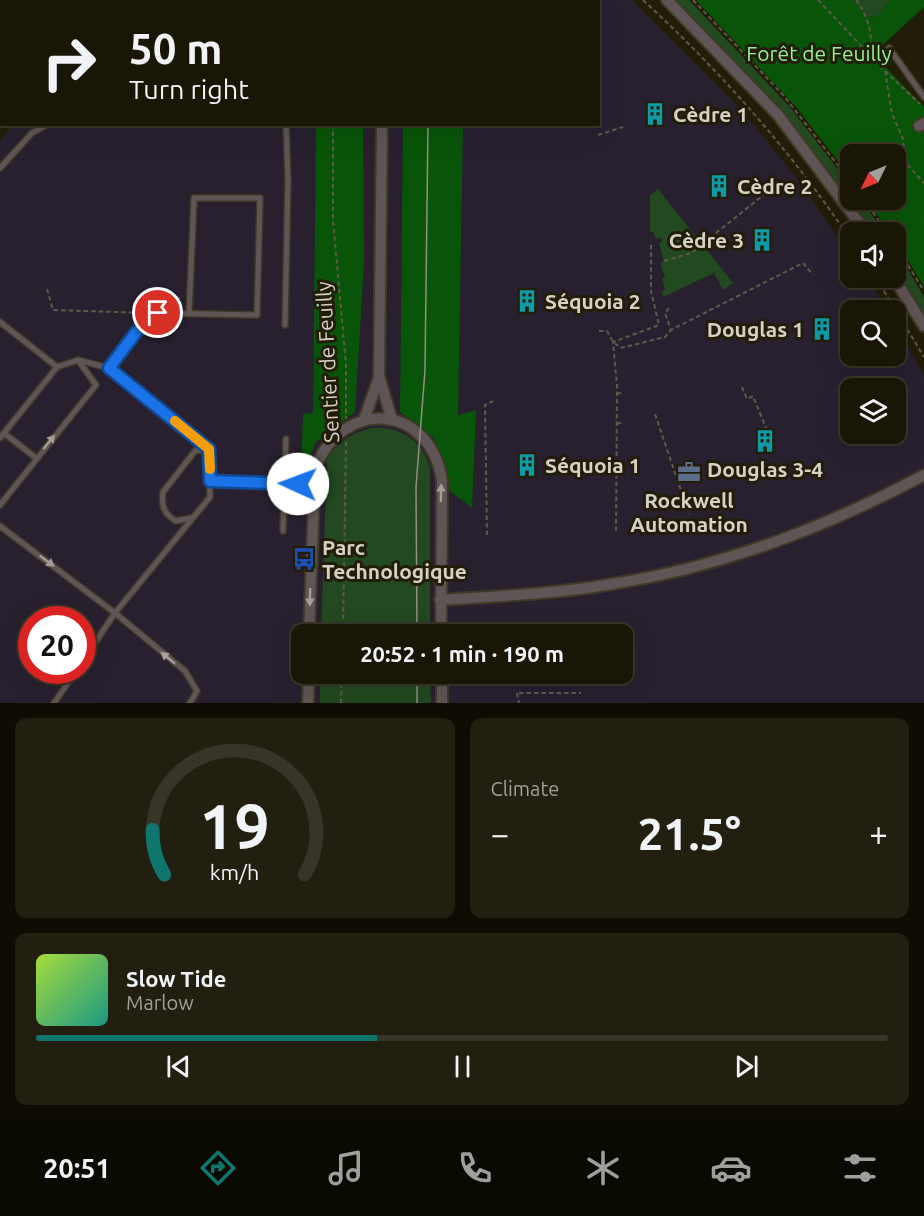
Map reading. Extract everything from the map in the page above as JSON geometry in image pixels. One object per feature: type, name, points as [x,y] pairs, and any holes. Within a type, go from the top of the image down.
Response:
[{"type":"street","points":[[667,0],[778,115],[858,222]]},
{"type":"street","points":[[364,420],[373,402],[379,376],[382,126]]},
{"type":"street","points":[[900,288],[924,326]]},
{"type":"street","points":[[379,376],[392,420]]},
{"type":"street","points":[[309,624],[315,469],[320,455],[331,439],[346,426],[364,420],[392,420],[420,435],[431,448],[439,466],[442,481],[441,624]]},
{"type":"street","points":[[441,600],[600,586],[693,568],[806,531],[870,504],[924,475]]},
{"type":"street","points":[[308,703],[309,684]]},
{"type":"street","points":[[442,684],[442,703]]},
{"type":"lane","points":[[890,48],[909,72],[924,99]]},
{"type":"lane","points":[[0,168],[32,133],[44,126]]},
{"type":"lane","points":[[285,325],[288,179],[286,126]]},
{"type":"lane","points":[[109,368],[137,331],[158,313],[189,315],[257,315],[260,198],[194,198],[189,315]]},
{"type":"lane","points":[[0,322],[57,367]]},
{"type":"lane","points":[[0,505],[96,385],[78,360]]},
{"type":"lane","points":[[36,458],[2,436],[57,367],[78,360],[109,368],[209,449],[210,497],[96,642]]},
{"type":"lane","points":[[283,531],[286,439]]},
{"type":"lane","points":[[194,517],[176,521],[168,517],[163,509],[163,492],[195,452],[209,449]]},
{"type":"lane","points":[[210,481],[314,485]]},
{"type":"lane","points":[[0,526],[116,614],[185,671],[197,691],[190,703]]},
{"type":"lane","points":[[54,703],[67,684]]},
{"type":"path","points":[[643,0],[714,68],[774,136],[840,225]]},
{"type":"path","points":[[693,0],[784,96],[840,168]]},
{"type":"path","points":[[818,0],[917,103],[924,99]]},
{"type":"path","points":[[856,0],[866,14],[871,47],[868,54]]},
{"type":"path","points":[[885,71],[892,114],[904,144]]},
{"type":"path","name":"Sentier de Feuilly","points":[[333,126],[333,220],[346,365],[342,624]]},
{"type":"path","points":[[598,135],[623,127]]},
{"type":"path","points":[[906,163],[924,183]]},
{"type":"path","points":[[664,261],[691,253],[766,193]]},
{"type":"path","points":[[872,210],[880,222]]},
{"type":"path","points":[[613,342],[659,326],[651,291],[651,243]]},
{"type":"path","points":[[906,262],[924,291]]},
{"type":"path","points":[[613,342],[621,348],[665,337],[671,330],[803,263],[813,275]]},
{"type":"path","points":[[882,288],[924,357]]},
{"type":"path","points":[[47,289],[53,310],[158,313],[190,290]]},
{"type":"path","points":[[669,308],[665,313],[671,330]]},
{"type":"path","points":[[599,331],[607,331],[613,342],[617,393],[616,531]]},
{"type":"path","points":[[742,387],[747,399],[753,396],[766,428]]},
{"type":"path","points":[[617,393],[623,392]]},
{"type":"path","points":[[487,535],[485,405],[493,401]]},
{"type":"path","points":[[655,414],[689,514]]},
{"type":"path","points":[[617,424],[623,422]]},
{"type":"path","points":[[341,703],[342,684]]},
{"type":"path","points":[[519,703],[518,693],[581,693]]},
{"type":"shaded area","name":"Parc Technologique","points":[[600,0],[632,0],[737,105],[793,173],[840,240],[840,288],[874,288],[881,300],[840,300],[840,366],[906,366],[906,342],[924,376],[924,703],[0,703],[0,141],[11,126],[600,126]]},
{"type":"green space","points":[[674,0],[689,0],[789,106],[840,172],[840,188],[754,82]]},
{"type":"green space","name":"Forêt de Feuilly","points":[[696,0],[854,0],[866,17],[878,16],[890,0],[924,0],[924,7],[873,54],[924,107],[924,286],[906,258],[906,222],[882,222],[874,210],[906,210],[906,144],[840,144],[840,164],[797,108]]},
{"type":"green space","points":[[854,0],[890,0],[878,16],[866,17]]},
{"type":"green space","points":[[316,126],[363,126],[364,263],[355,412],[315,443],[307,468],[301,469],[303,414],[313,413]]},
{"type":"green space","points":[[403,126],[463,126],[458,415],[476,410],[472,508],[450,491],[434,438],[400,412]]},
{"type":"green space","points":[[658,189],[733,283],[723,290],[714,273],[663,297],[662,291],[665,290],[662,278],[665,277],[660,263],[664,261],[659,243],[662,242],[661,237],[656,239],[653,232],[650,232],[650,195]]},
{"type":"green space","points":[[856,210],[868,210],[877,222],[865,222]]},
{"type":"green space","points":[[906,266],[924,297],[924,315],[906,284]]},
{"type":"green space","points":[[382,428],[400,432],[416,442],[427,458],[430,467],[430,624],[321,624],[327,459],[336,447],[358,432]]},
{"type":"green space","points":[[320,684],[430,684],[431,703],[320,703]]},
{"type":"tram line","points":[[417,624],[416,487],[425,370],[428,126]]},
{"type":"tram line","points":[[417,684],[417,703]]},
{"type":"slow traffic","points":[[175,421],[209,449],[210,469]]},
{"type":"place","name":"Cèdre 1","points":[[655,114]]},
{"type":"place","name":"Cèdre 2","points":[[719,186]]},
{"type":"place","name":"Cèdre 3","points":[[762,240]]},
{"type":"place","name":"Séquoia 2","points":[[527,301]]},
{"type":"place","name":"Douglas 1","points":[[822,329]]},
{"type":"place","name":"Douglas 3-4","points":[[765,441]]},
{"type":"place","name":"Séquoia 1","points":[[527,465]]},
{"type":"place","name":"Rockwell Automation","points":[[689,472]]},
{"type":"place","name":"Parc Technologique","points":[[304,559]]},
{"type":"route","points":[[158,313],[137,331],[109,368],[209,449],[210,481],[298,484]]}]
